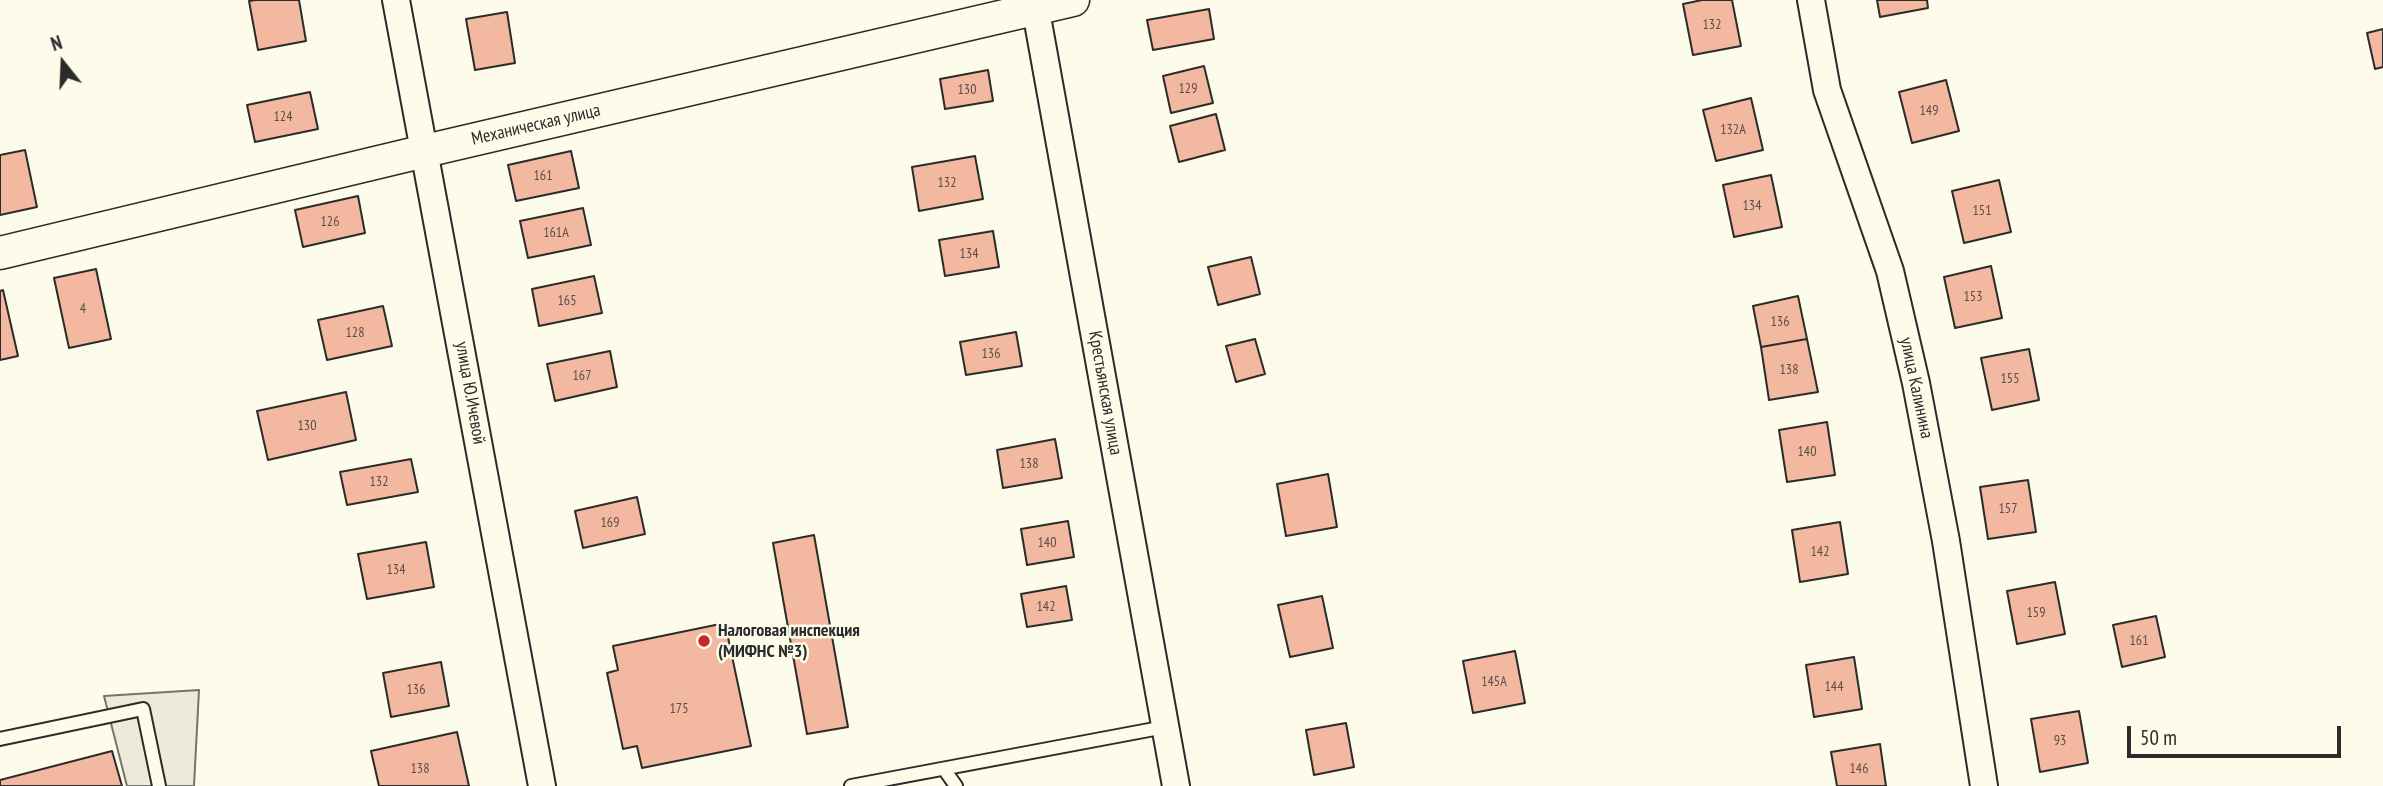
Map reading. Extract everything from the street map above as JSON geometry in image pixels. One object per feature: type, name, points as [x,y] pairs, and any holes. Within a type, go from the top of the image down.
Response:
[{"type":"street","name":"улица Ю.Ичевой","points":[[396,0],[542,786]]},
{"type":"street","name":"Механическая улица","points":[[0,253],[1035,4],[1073,0]]},
{"type":"street","name":"улица Калинина","points":[[1811,0],[1827,90],[1890,271],[1916,383],[1947,541],[1984,786]]},
{"type":"street","name":"Крестьянская улица","points":[[1035,4],[1176,786]]},
{"type":"lane","points":[[0,739],[143,709],[159,786]]},
{"type":"lane","points":[[851,786],[1165,727]]},
{"type":"lane","points":[[944,769],[956,786]]},
{"type":"shaded area","points":[[199,690],[194,786],[127,786],[104,696]]},
{"type":"building","points":[[299,0],[306,41],[258,50],[249,1]]},
{"type":"building","points":[[1702,0],[1732,0],[1741,46],[1693,55],[1683,4]]},
{"type":"building","points":[[1877,0],[1927,0],[1928,8],[1880,17]]},
{"type":"building","points":[[1209,9],[1214,39],[1153,50],[1147,20]]},
{"type":"building","points":[[507,12],[515,63],[475,70],[466,19]]},
{"type":"building","points":[[2383,29],[2383,67],[2375,69],[2367,33]]},
{"type":"building","points":[[1204,66],[1213,103],[1171,113],[1163,76]]},
{"type":"building","points":[[988,70],[993,101],[945,109],[940,79]]},
{"type":"building","points":[[1946,80],[1959,131],[1912,143],[1899,92]]},
{"type":"building","points":[[310,92],[318,129],[255,142],[247,105]]},
{"type":"building","points":[[1751,98],[1763,150],[1716,161],[1703,110]]},
{"type":"building","points":[[1216,114],[1225,150],[1179,162],[1170,126]]},
{"type":"building","points":[[25,150],[37,207],[0,215],[0,155]]},
{"type":"building","points":[[571,151],[579,188],[516,201],[508,165]]},
{"type":"building","points":[[975,156],[983,199],[919,211],[912,167]]},
{"type":"building","points":[[1771,175],[1782,227],[1734,237],[1723,185]]},
{"type":"building","points":[[1999,180],[2011,232],[1964,243],[1952,191]]},
{"type":"building","points":[[358,196],[365,233],[303,247],[295,210]]},
{"type":"building","points":[[583,208],[591,245],[528,258],[520,221]]},
{"type":"building","points":[[993,231],[999,267],[945,276],[939,240]]},
{"type":"building","points":[[1251,257],[1260,294],[1218,305],[1208,267]]},
{"type":"building","points":[[1991,266],[2002,318],[1955,328],[1944,277]]},
{"type":"building","points":[[96,269],[111,339],[69,348],[54,278]]},
{"type":"building","points":[[594,276],[602,313],[539,326],[532,289]]},
{"type":"building","points":[[3,290],[18,356],[0,360],[0,291]]},
{"type":"building","points":[[1798,296],[1807,339],[1761,347],[1753,306]]},
{"type":"building","points":[[383,306],[392,346],[327,360],[318,320]]},
{"type":"building","points":[[1016,332],[1022,366],[966,375],[960,342]]},
{"type":"building","points":[[1255,339],[1265,374],[1236,382],[1226,346]]},
{"type":"building","points":[[1807,339],[1818,392],[1769,400],[1761,347]]},
{"type":"building","points":[[2029,349],[2039,400],[1992,410],[1981,358]]},
{"type":"building","points":[[610,351],[617,387],[555,401],[547,364]]},
{"type":"building","points":[[346,392],[356,440],[268,460],[257,411]]},
{"type":"building","points":[[1827,422],[1835,475],[1787,482],[1779,430]]},
{"type":"building","points":[[1055,439],[1062,478],[1003,488],[997,450]]},
{"type":"building","points":[[411,459],[418,492],[347,505],[340,472]]},
{"type":"building","points":[[1328,474],[1337,527],[1286,536],[1277,484]]},
{"type":"building","points":[[2028,480],[2036,532],[1988,539],[1980,487]]},
{"type":"building","points":[[637,497],[645,534],[583,548],[575,511]]},
{"type":"building","points":[[1068,521],[1074,557],[1027,565],[1021,529]]},
{"type":"building","points":[[1840,522],[1848,574],[1800,582],[1792,530]]},
{"type":"building","points":[[814,535],[848,727],[807,734],[773,543]]},
{"type":"building","points":[[426,542],[434,587],[367,599],[358,554]]},
{"type":"building","points":[[2055,582],[2065,634],[2017,644],[2007,591]]},
{"type":"building","points":[[1066,586],[1072,620],[1027,627],[1021,594]]},
{"type":"building","points":[[1322,596],[1333,648],[1290,657],[1278,605]]},
{"type":"building","points":[[2156,616],[2165,657],[2122,667],[2113,625]]},
{"type":"building","points":[[725,623],[751,746],[642,768],[637,746],[623,749],[607,673],[618,670],[613,646]]},
{"type":"building","points":[[1515,651],[1525,703],[1473,713],[1463,661]]},
{"type":"building","points":[[1854,657],[1862,709],[1814,717],[1806,665]]},
{"type":"building","points":[[441,662],[449,706],[391,717],[383,673]]},
{"type":"building","points":[[2079,711],[2088,763],[2040,772],[2031,719]]},
{"type":"building","points":[[1346,723],[1354,767],[1314,775],[1306,730]]},
{"type":"building","points":[[457,732],[469,786],[379,786],[371,751]]},
{"type":"building","points":[[1880,744],[1886,786],[1837,786],[1831,752]]},
{"type":"building","points":[[112,751],[122,786],[0,786],[0,780]]},
{"type":"place","name":"Налоговая инспекция (МИФНС №3)","points":[[704,641]]}]
